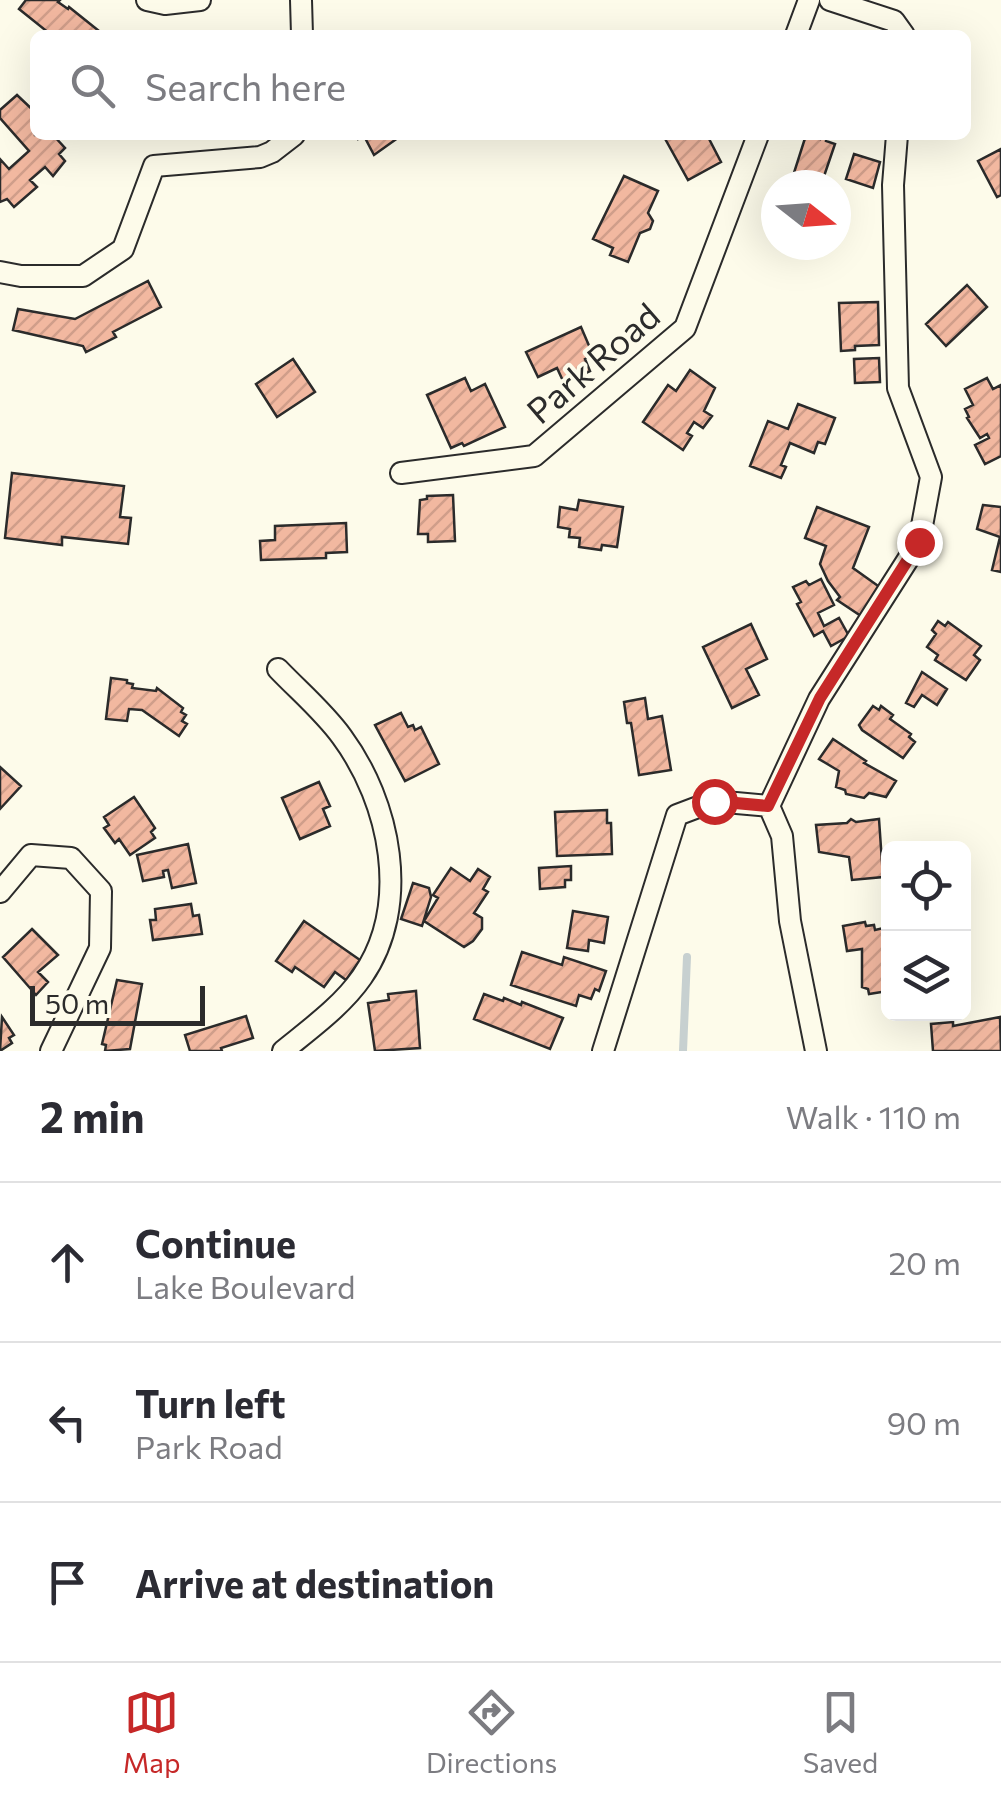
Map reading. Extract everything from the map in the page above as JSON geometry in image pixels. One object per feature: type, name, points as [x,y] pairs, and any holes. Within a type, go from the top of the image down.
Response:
[{"type":"street","points":[[147,0],[165,4],[200,0]]},
{"type":"street","points":[[301,0],[302,30]]},
{"type":"street","points":[[798,30],[809,0]]},
{"type":"street","points":[[830,0],[894,21],[900,30]]},
{"type":"street","points":[[0,272],[82,276],[123,249],[154,166],[260,157],[286,140]]},
{"type":"street","name":"Park Road","points":[[402,474],[534,456],[686,328],[756,140]]},
{"type":"street","points":[[768,806],[820,698],[919,542],[931,477],[898,388],[892,185],[896,140]]},
{"type":"street","points":[[278,669],[342,737],[377,801],[387,836],[390,890],[381,937],[362,976],[320,1021],[283,1051]]},
{"type":"street","points":[[603,1051],[677,815],[714,801],[768,806]]},
{"type":"street","points":[[768,806],[782,836],[790,921],[816,1051]]},
{"type":"street","points":[[0,892],[32,855],[70,858],[100,891],[100,948],[50,1051]]},
{"type":"building","points":[[26,0],[60,0],[98,30],[45,30],[19,9]]},
{"type":"building","points":[[17,95],[30,107],[30,140],[58,140],[65,148],[59,154],[65,161],[53,176],[45,167],[30,180],[37,187],[14,207],[7,199],[0,202],[0,159],[9,169],[29,151],[0,118],[0,110]]},
{"type":"building","points":[[366,140],[395,140],[374,155]]},
{"type":"building","points":[[666,140],[710,140],[721,162],[688,180]]},
{"type":"building","points":[[804,140],[835,144],[826,170],[795,170]]},
{"type":"building","points":[[1001,149],[1001,195],[997,197],[978,161]]},
{"type":"building","points":[[854,154],[880,162],[873,188],[851,181],[849,170]]},
{"type":"building","points":[[624,176],[658,191],[648,213],[653,221],[650,229],[640,233],[628,262],[610,255],[613,248],[593,239]]},
{"type":"building","points":[[148,281],[161,307],[113,332],[116,337],[86,352],[83,346],[13,330],[18,309],[75,319]]},
{"type":"building","points":[[967,285],[987,307],[946,346],[926,324]]},
{"type":"building","points":[[878,302],[879,345],[841,351],[839,303]]},
{"type":"building","points":[[581,327],[593,355],[585,359],[590,371],[564,383],[557,368],[538,377],[526,352]]},
{"type":"building","points":[[879,358],[880,382],[855,383],[854,359]]},
{"type":"building","points":[[293,359],[315,392],[277,417],[256,384]]},
{"type":"building","points":[[690,370],[715,388],[704,411],[712,416],[703,428],[694,422],[687,433],[692,436],[683,450],[643,422],[668,385],[676,391]]},
{"type":"building","points":[[465,378],[471,391],[485,384],[505,427],[451,448],[427,395]]},
{"type":"building","points":[[987,378],[993,389],[1001,385],[1001,456],[985,464],[975,445],[989,438],[987,434],[980,438],[967,418],[965,409],[973,405],[965,389]]},
{"type":"building","points":[[798,404],[835,418],[825,444],[818,442],[814,453],[790,443],[781,465],[786,467],[781,478],[750,466],[768,421],[788,429]]},
{"type":"building","points":[[12,473],[124,486],[120,517],[131,518],[128,544],[62,537],[62,545],[5,538]]},
{"type":"building","points":[[453,495],[455,541],[428,542],[428,534],[418,534],[420,500]]},
{"type":"building","points":[[579,500],[623,507],[617,547],[579,547],[580,538],[569,537],[570,529],[558,527],[560,507],[577,510]]},
{"type":"building","points":[[983,505],[1001,507],[1001,572],[992,570],[1000,537],[977,529]]},
{"type":"building","points":[[817,507],[869,527],[853,568],[881,588],[861,616],[837,600],[840,597],[820,564],[826,546],[805,538]]},
{"type":"building","points":[[346,523],[347,552],[326,553],[326,558],[261,560],[260,541],[275,540],[275,526]]},
{"type":"building","points":[[821,579],[834,605],[818,613],[824,626],[839,618],[849,636],[831,646],[823,631],[814,636],[797,604],[801,602],[793,587]]},
{"type":"building","points":[[938,621],[945,626],[948,622],[981,646],[974,655],[980,660],[966,680],[935,660],[938,655],[927,647],[936,634],[932,630]]},
{"type":"building","points":[[751,624],[767,659],[746,669],[759,695],[732,708],[703,647]]},
{"type":"building","points":[[922,672],[947,689],[937,705],[922,695],[914,707],[906,703]]},
{"type":"building","points":[[111,678],[127,680],[132,688],[157,688],[183,708],[181,712],[186,715],[182,721],[187,724],[179,736],[142,710],[129,709],[127,721],[106,719]]},
{"type":"building","points":[[645,698],[648,719],[662,716],[671,770],[639,775],[624,702]]},
{"type":"building","points":[[873,706],[879,710],[881,706],[893,715],[890,719],[911,734],[909,737],[915,742],[903,758],[859,725]]},
{"type":"building","points":[[401,713],[408,727],[421,727],[439,764],[405,781],[375,725]]},
{"type":"building","points":[[833,739],[896,781],[886,797],[869,793],[864,798],[836,787],[839,771],[819,759]]},
{"type":"building","points":[[0,767],[21,786],[0,809]]},
{"type":"building","points":[[319,782],[330,806],[323,809],[330,826],[300,839],[282,798]]},
{"type":"building","points":[[134,797],[155,828],[151,832],[155,838],[130,855],[119,839],[115,843],[104,828],[109,825],[104,817]]},
{"type":"building","points":[[607,810],[612,854],[557,856],[555,812]]},
{"type":"building","points":[[851,819],[879,819],[881,877],[852,880],[849,857],[819,852],[816,825],[847,823]]},
{"type":"building","points":[[188,844],[196,883],[172,888],[168,870],[163,871],[164,877],[143,881],[137,855]]},
{"type":"building","points":[[571,866],[571,880],[565,880],[565,887],[540,889],[539,868]]},
{"type":"building","points":[[451,868],[470,881],[478,869],[490,877],[483,889],[488,892],[474,913],[482,918],[482,929],[464,947],[424,921],[438,898],[433,895]]},
{"type":"building","points":[[413,883],[429,888],[431,897],[422,926],[401,919]]},
{"type":"building","points":[[191,904],[193,916],[199,915],[202,934],[153,940],[150,920],[156,920],[155,909]]},
{"type":"building","points":[[573,911],[608,917],[604,943],[589,940],[588,951],[567,948]]},
{"type":"building","points":[[304,921],[360,960],[346,980],[335,972],[324,987],[295,967],[292,972],[276,961]]},
{"type":"building","points":[[865,922],[866,926],[874,925],[875,930],[881,929],[881,992],[869,994],[862,987],[862,949],[847,951],[843,926]]},
{"type":"building","points":[[32,929],[58,955],[38,972],[48,982],[36,995],[3,957]]},
{"type":"building","points":[[522,952],[562,965],[564,957],[606,971],[599,991],[595,989],[591,999],[579,995],[576,1006],[511,985]]},
{"type":"building","points":[[117,980],[142,984],[130,1049],[105,1051],[106,1045],[102,1044]]},
{"type":"building","points":[[416,991],[420,1048],[375,1051],[368,1003],[389,1000],[388,994]]},
{"type":"building","points":[[484,994],[521,1005],[522,1002],[563,1018],[550,1049],[474,1019]]},
{"type":"building","points":[[246,1016],[253,1038],[221,1048],[222,1051],[190,1051],[185,1035]]},
{"type":"building","points":[[2,1017],[14,1035],[9,1038],[12,1043],[0,1051]]},
{"type":"building","points":[[1000,1017],[1001,1051],[933,1051],[931,1024],[953,1022],[953,1026]]},
{"type":"waterway","points":[[683,1051],[687,957]]},
{"type":"route","points":[[714,801],[768,806],[820,698],[919,542]]}]
